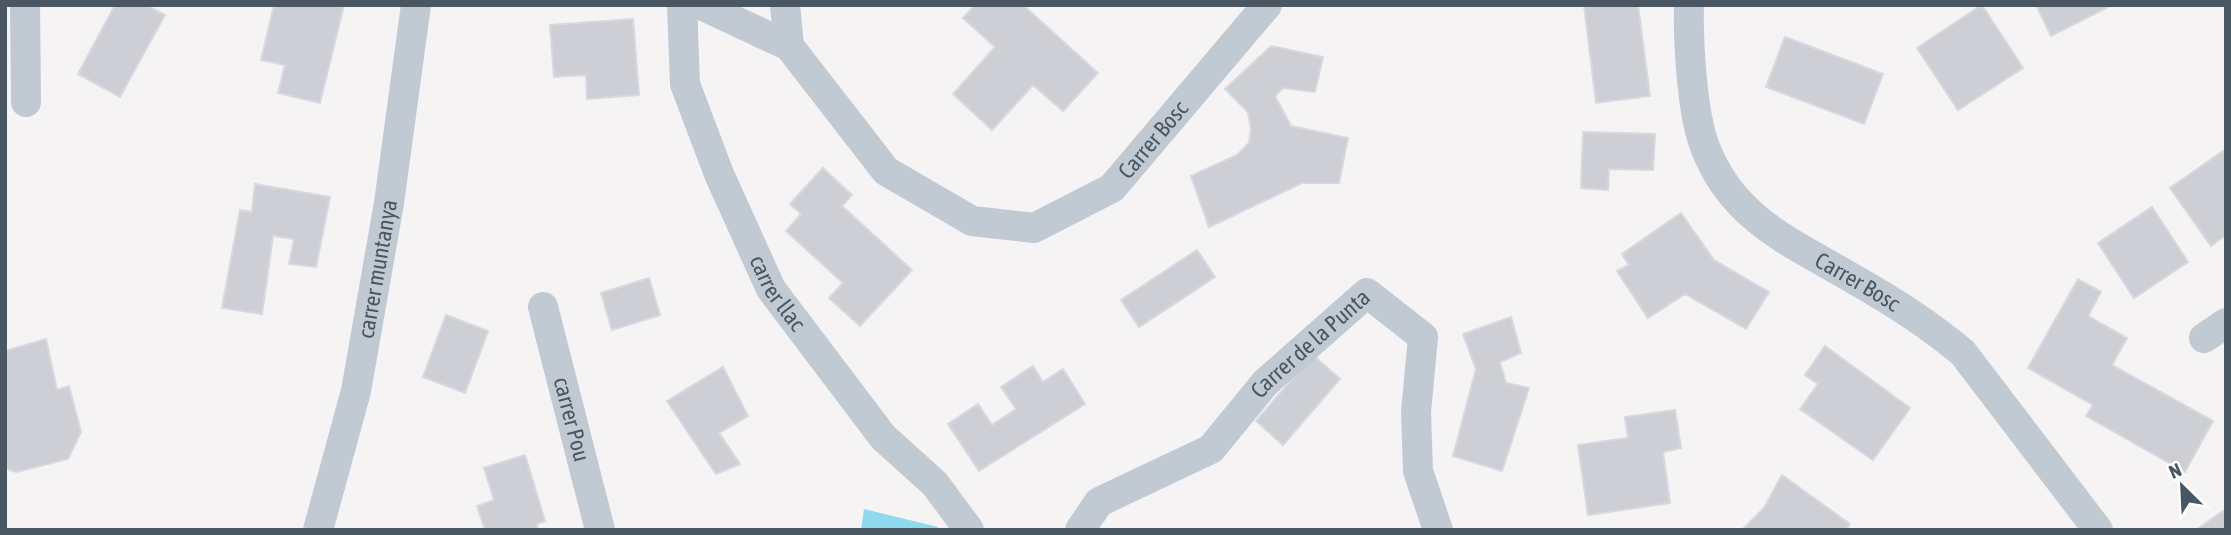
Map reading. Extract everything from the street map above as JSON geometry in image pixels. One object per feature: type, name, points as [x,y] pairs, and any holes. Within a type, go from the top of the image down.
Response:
[{"type":"street","points":[[25,5],[26,102]]},
{"type":"street","name":"carrer muntanya","points":[[318,530],[356,391],[389,203],[416,5]]},
{"type":"street","name":"carrer llac","points":[[682,5],[685,84],[719,174],[771,289],[883,437],[935,484],[969,530]]},
{"type":"street","points":[[701,5],[789,46]]},
{"type":"street","points":[[785,5],[789,46]]},
{"type":"street","name":"Carrer Bosc","points":[[789,46],[886,171],[972,221],[1034,228],[1112,188],[1268,5]]},
{"type":"street","name":"Carrer Bosc","points":[[1689,5],[1695,106],[1705,147],[1724,184],[1751,215],[1778,237],[1858,281],[1934,329],[1962,352],[2098,530]]},
{"type":"street","name":"Carrer de la Punta","points":[[1080,530],[1099,502],[1211,449],[1265,383],[1367,292],[1423,337],[1416,412],[1419,471],[1438,530]]},
{"type":"street","name":"carrer Pou","points":[[543,307],[600,530]]},
{"type":"water","points":[[864,509],[938,527],[938,530],[861,530]]},
{"type":"building","points":[[115,5],[146,5],[165,15],[120,97],[78,74]]},
{"type":"building","points":[[274,5],[344,5],[320,103],[278,93],[285,65],[261,60]]},
{"type":"building","points":[[975,5],[1023,5],[1098,73],[1063,111],[1033,85],[992,130],[953,94],[995,47],[963,18]]},
{"type":"building","points":[[1584,5],[1638,5],[1650,96],[1596,103]]},
{"type":"building","points":[[1982,5],[2023,68],[1958,110],[1917,48]]},
{"type":"building","points":[[2036,5],[2112,5],[2051,36]]},
{"type":"building","points":[[633,19],[639,95],[587,99],[586,75],[554,77],[550,25]]},
{"type":"building","points":[[1785,37],[1883,74],[1864,124],[1766,87]]},
{"type":"building","points":[[1271,46],[1323,57],[1315,92],[1283,88],[1275,96],[1291,126],[1348,138],[1339,183],[1302,183],[1209,227],[1191,176],[1237,155],[1249,143],[1251,130],[1248,112],[1225,89]]},
{"type":"building","points":[[1583,132],[1655,134],[1653,170],[1609,169],[1608,190],[1581,188]]},
{"type":"building","points":[[2226,149],[2226,235],[2211,246],[2170,188]]},
{"type":"building","points":[[823,168],[852,195],[842,206],[912,270],[860,326],[829,298],[843,283],[786,231],[801,214],[790,204]]},
{"type":"building","points":[[255,184],[330,197],[316,267],[289,264],[294,239],[273,236],[262,314],[222,308],[240,210],[252,212]]},
{"type":"building","points":[[2152,207],[2188,262],[2134,298],[2098,243]]},
{"type":"building","points":[[1681,213],[1714,260],[1769,292],[1746,329],[1685,294],[1648,318],[1617,271],[1629,265],[1622,254]]},
{"type":"building","points":[[1197,250],[1215,277],[1139,327],[1121,300]]},
{"type":"building","points":[[649,278],[660,315],[612,330],[601,293]]},
{"type":"building","points":[[2078,279],[2101,292],[2088,316],[2127,338],[2112,365],[2213,421],[2185,472],[2086,416],[2093,405],[2028,368]]},
{"type":"building","points":[[446,315],[488,331],[465,393],[423,377]]},
{"type":"building","points":[[1511,317],[1521,353],[1500,362],[1506,383],[1529,388],[1502,471],[1453,456],[1476,369],[1463,334]]},
{"type":"building","points":[[46,339],[57,390],[69,386],[81,432],[68,459],[16,472],[5,468],[5,351]]},
{"type":"building","points":[[1825,346],[1910,408],[1873,460],[1800,409],[1818,384],[1805,375]]},
{"type":"building","points":[[1313,355],[1340,379],[1283,445],[1256,421]]},
{"type":"building","points":[[1033,366],[1043,382],[1063,369],[1085,404],[979,471],[948,424],[978,404],[992,425],[1016,409],[1001,387]]},
{"type":"building","points":[[723,367],[748,416],[719,433],[740,464],[716,474],[667,401]]},
{"type":"building","points":[[1675,410],[1681,448],[1663,452],[1670,503],[1588,515],[1578,445],[1628,438],[1625,417]]},
{"type":"building","points":[[525,455],[545,521],[537,524],[538,530],[485,530],[477,506],[494,500],[484,468]]},
{"type":"building","points":[[1782,475],[1850,524],[1846,530],[1742,530],[1764,508]]},
{"type":"building","points":[[2226,509],[2226,530],[2196,530]]}]
